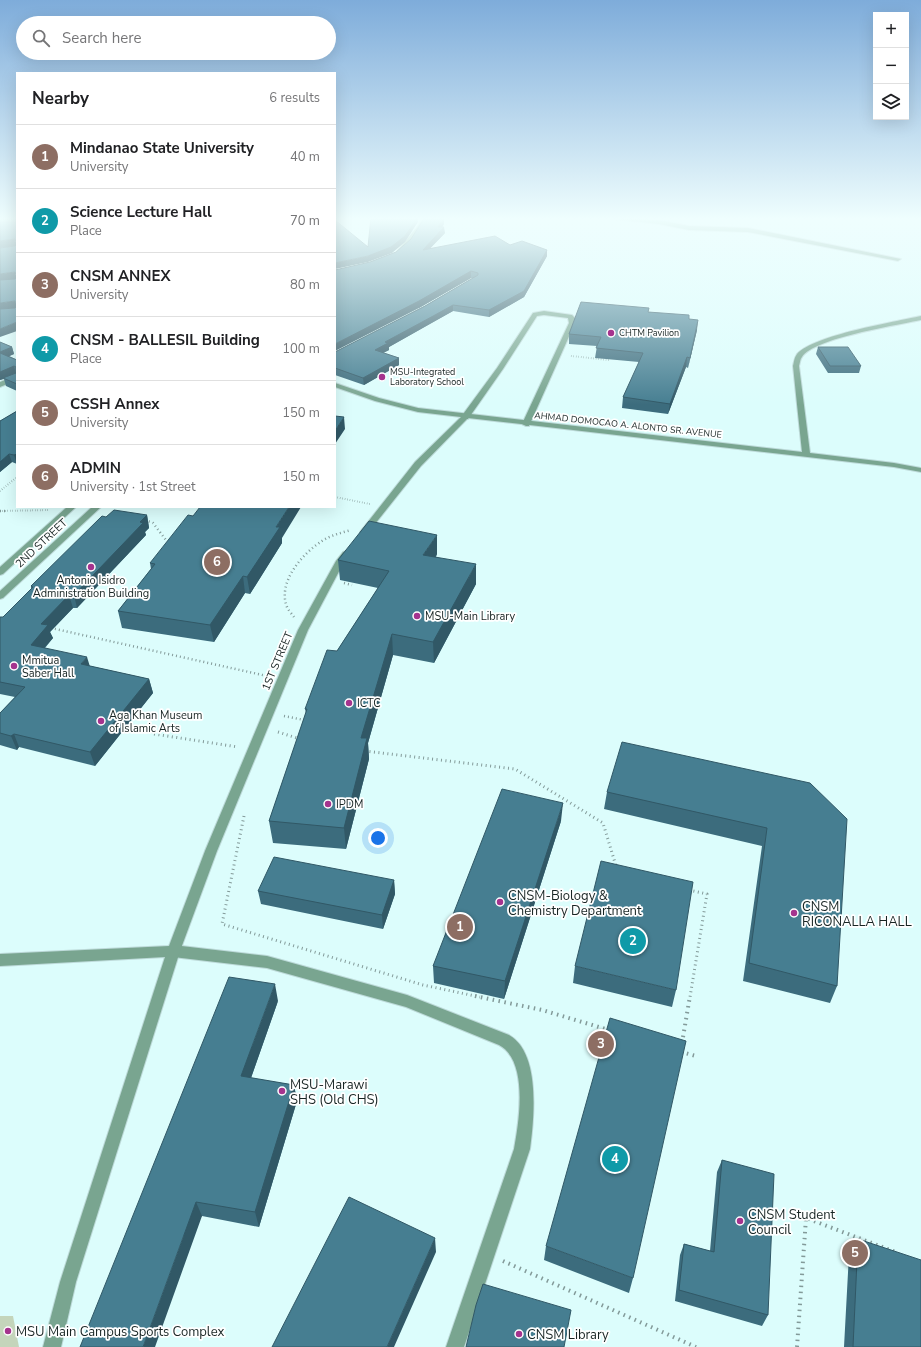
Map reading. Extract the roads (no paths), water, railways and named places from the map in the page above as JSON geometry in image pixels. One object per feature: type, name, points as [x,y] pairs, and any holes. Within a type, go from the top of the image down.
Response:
[{"type":"street","name":"1ST STREET","points":[[52,1347],[68,1282],[173,951],[211,851],[262,726],[306,625],[340,561],[418,464],[465,417],[500,369],[535,314],[544,313],[570,316],[572,318],[572,323],[556,354],[526,424]]},
{"type":"street","points":[[806,455],[796,366],[799,356],[813,346],[839,337],[921,318]]},
{"type":"street","points":[[0,385],[16,377]]},
{"type":"street","name":"AHMAD DOMOCAO A. ALONTO SR. AVENUE","points":[[336,385],[394,405],[465,417],[894,465],[921,470]]},
{"type":"street","name":"2ND STREET","points":[[0,596],[96,508]]},
{"type":"street","name":"2ND STREET","points":[[0,572],[70,509]]},
{"type":"street","points":[[0,960],[173,951],[267,962],[407,1001],[477,1028],[508,1042],[522,1063],[527,1095],[522,1149],[455,1347]]},
{"type":"place","name":"CHTM Pavilion","points":[[611,333]]},
{"type":"place","name":"MSU-Integrated Laboratory School","points":[[382,377]]},
{"type":"place","name":"ADMIN","points":[[217,562]]},
{"type":"place","name":"Antonio Isidro Administration Building","points":[[91,567]]},
{"type":"place","name":"MSU-Main Library","points":[[417,616]]},
{"type":"place","name":"Mmitua Saber Hall","points":[[14,666]]},
{"type":"place","name":"ICTC","points":[[349,703]]},
{"type":"place","name":"Aga Khan Museum of Islamic Arts","points":[[101,721]]},
{"type":"place","name":"IPDM","points":[[328,804]]},
{"type":"place","name":"CNSM-Biology & Chemistry Department","points":[[500,902]]},
{"type":"place","name":"CNSM RICONALLA HALL","points":[[794,913]]},
{"type":"place","name":"Mindanao State University","points":[[460,927]]},
{"type":"place","name":"Science Lecture Hall","points":[[633,941]]},
{"type":"place","name":"CNSM ANNEX","points":[[601,1044]]},
{"type":"place","name":"MSU-Marawi SHS (Old CHS)","points":[[282,1091]]},
{"type":"place","name":"CNSM - BALLESIL Building","points":[[615,1159]]},
{"type":"place","name":"CNSM Student Council","points":[[740,1221]]},
{"type":"place","name":"CSSH Annex","points":[[855,1253]]},
{"type":"place","name":"MSU Main Campus Sports Complex","points":[[8,1331]]},
{"type":"place","name":"CNSM Library","points":[[519,1334]]}]
